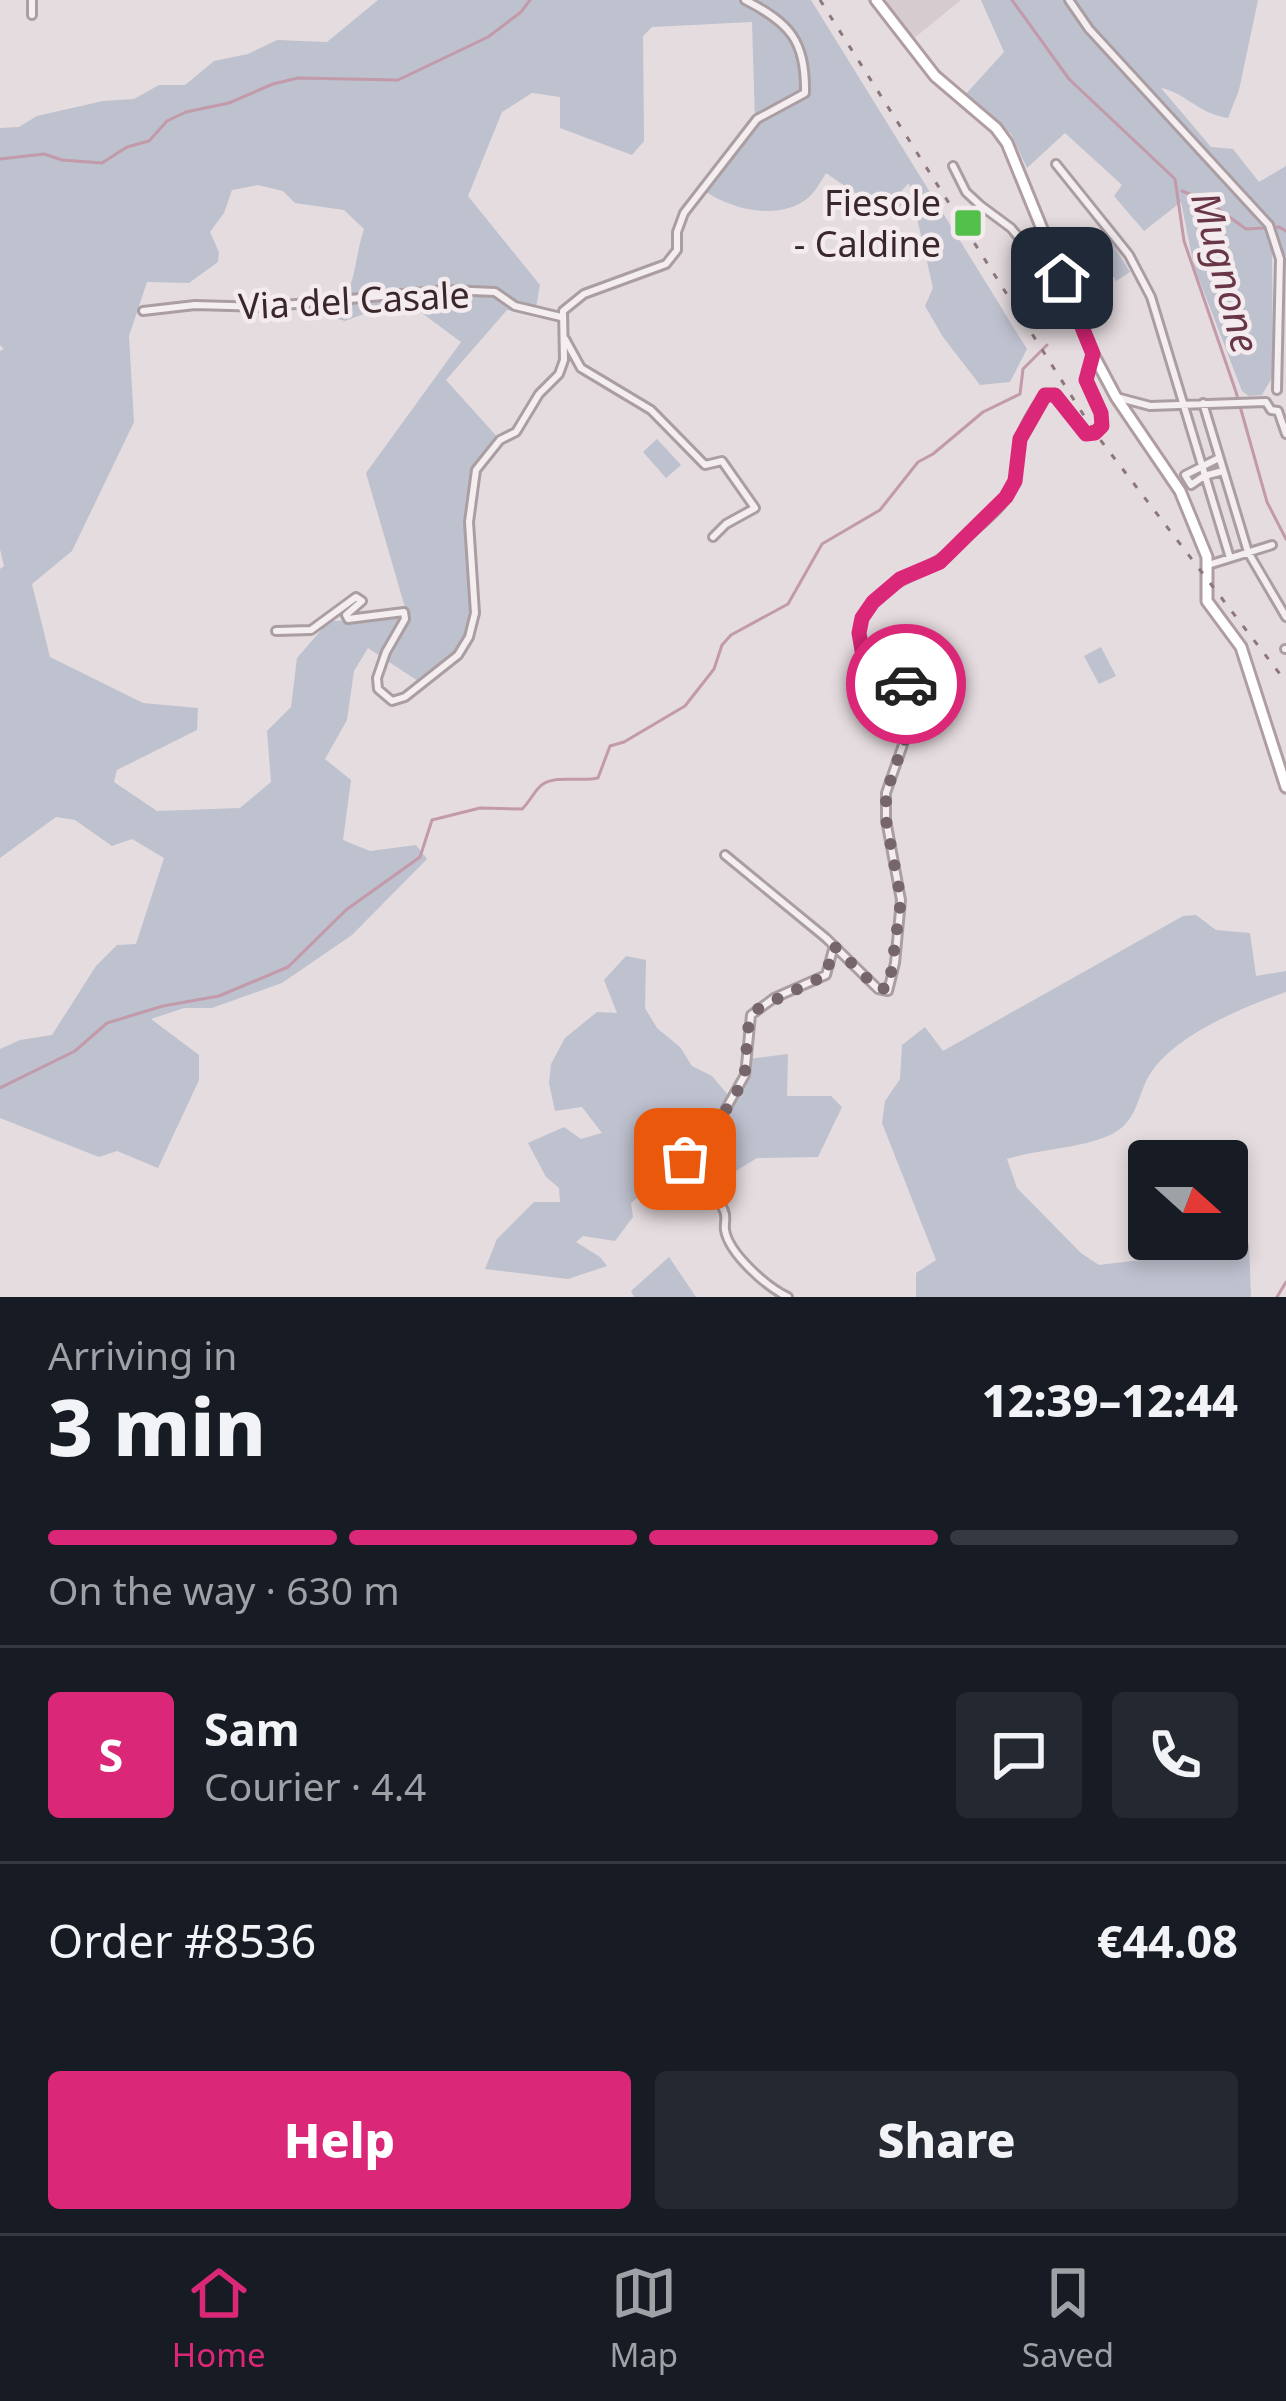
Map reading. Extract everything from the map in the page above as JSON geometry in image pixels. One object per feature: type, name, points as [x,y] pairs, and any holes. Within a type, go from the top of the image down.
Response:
[{"type":"main road","points":[[875,0],[934,76],[984,117],[1007,143],[1093,354],[1116,397],[1177,484],[1208,565],[1207,601],[1241,647],[1286,787]]},
{"type":"street","points":[[32,0],[32,15]]},
{"type":"street","points":[[275,631],[310,630],[356,597],[362,601],[346,615],[348,619],[404,612],[405,619],[376,678],[378,689],[392,701],[405,697],[458,655],[475,613],[470,522],[476,470],[500,440],[516,431],[539,394],[559,374],[564,360],[561,317],[584,294],[672,259],[684,213],[757,119],[806,93],[801,48],[787,24],[745,0]]},
{"type":"street","points":[[1069,0],[1089,29],[1270,229],[1283,261],[1277,390]]},
{"type":"street","points":[[1056,164],[1129,255],[1151,297],[1230,558]]},
{"type":"street","points":[[953,166],[966,192],[1011,228],[1044,268],[1060,274]]},
{"type":"street","name":"Via del Casale","points":[[143,311],[195,305],[263,307],[447,290],[495,292],[515,306],[561,317]]},
{"type":"street","points":[[564,335],[581,368],[651,410],[704,465],[722,461],[755,508],[713,537]]},
{"type":"street","points":[[725,855],[878,989],[888,991],[901,900],[886,820],[886,793],[905,739],[922,718],[926,703],[916,687],[881,676],[866,660],[859,633],[862,618],[900,579],[940,562],[1006,497],[1015,481],[1020,439],[1045,395],[1055,395],[1086,434],[1101,428],[1102,418],[1086,380],[1093,354]]},
{"type":"street","points":[[1277,390],[1286,395]]},
{"type":"street","points":[[1266,402],[1277,390]]},
{"type":"street","points":[[1116,397],[1150,406],[1266,402],[1282,409],[1286,434]]},
{"type":"street","points":[[1203,403],[1248,552],[1286,617]]},
{"type":"street","points":[[1219,458],[1185,475],[1191,485],[1222,471]]},
{"type":"street","points":[[1208,565],[1272,544]]},
{"type":"street","points":[[788,1297],[755,1274],[726,1235],[724,1210],[686,1172],[683,1162],[719,1121],[745,1075],[751,1015],[774,998],[826,975],[834,946]]},
{"type":"shaded area","points":[[378,0],[811,0],[1027,349],[1010,382],[980,385],[943,337],[925,306],[933,288],[909,183],[902,190],[903,203],[890,217],[826,173],[808,198],[783,210],[740,207],[703,190],[755,122],[752,22],[652,27],[643,36],[644,141],[632,155],[560,128],[560,97],[532,93],[502,112],[468,196],[540,285],[535,313],[507,310],[446,380],[500,440],[476,470],[469,522],[475,613],[458,655],[421,683],[368,648],[354,671],[347,720],[325,759],[351,780],[343,840],[370,851],[416,845],[427,859],[352,935],[282,983],[212,1008],[184,1008],[151,1019],[199,1055],[199,1080],[158,1168],[117,1151],[99,1157],[0,1118],[0,1049],[52,1035],[96,966],[117,945],[136,944],[164,858],[132,839],[112,846],[75,820],[56,817],[0,858],[0,569],[4,566],[0,549],[0,351],[4,349],[0,345],[0,128],[19,127],[37,116],[103,101],[134,99],[159,85],[185,85],[214,61],[248,54],[277,40],[327,42]],"holes":[[[258,185],[283,191],[295,203],[344,210],[364,229],[349,289],[346,296],[329,301],[328,316],[345,321],[412,296],[415,308],[461,342],[366,473],[406,611],[391,619],[329,621],[297,658],[291,707],[267,731],[271,782],[240,808],[157,811],[114,782],[117,770],[197,730],[198,708],[143,703],[50,657],[32,584],[72,551],[134,422],[129,336],[147,282],[189,283],[218,262],[210,232],[232,190]]]},
{"type":"shaded area","points":[[867,0],[961,0],[903,47]]},
{"type":"shaded area","points":[[981,0],[1258,0],[1239,90],[1228,118],[1161,88],[1211,147],[1233,149],[1259,182],[1286,166],[1286,256],[1272,248],[1273,376],[1262,395],[1242,391],[1194,266],[1181,202],[1144,231],[1114,196],[1122,185],[1065,133],[1027,168],[1011,134],[965,95],[1004,52]]},
{"type":"shaded area","points":[[1112,243],[1130,272],[1116,281],[1098,252]]},
{"type":"shaded area","points":[[657,439],[681,465],[666,478],[643,452]]},
{"type":"shaded area","points":[[1101,647],[1116,676],[1099,684],[1084,656]]},
{"type":"shaded area","points":[[1196,915],[1216,930],[1250,933],[1256,976],[1286,971],[1286,992],[1232,1014],[1178,1045],[1152,1071],[1133,1112],[1114,1133],[1007,1159],[1017,1188],[1099,1265],[1140,1260],[1248,1260],[1248,1243],[1251,1297],[916,1297],[916,1273],[936,1260],[882,1123],[885,1101],[900,1079],[902,1045],[925,1027],[943,1051],[1183,916]]},
{"type":"shaded area","points":[[626,956],[646,960],[645,1008],[657,1028],[734,1102],[748,1059],[788,1054],[787,1096],[831,1096],[842,1107],[818,1157],[757,1158],[734,1172],[689,1169],[657,1183],[631,1203],[633,1217],[615,1241],[583,1236],[576,1242],[607,1266],[568,1279],[485,1269],[497,1239],[534,1202],[560,1202],[559,1188],[546,1177],[528,1143],[564,1127],[581,1139],[602,1133],[582,1107],[555,1111],[549,1083],[551,1064],[565,1038],[597,1012],[617,1013],[604,980]]},
{"type":"shaded area","points":[[669,1257],[696,1297],[634,1297],[631,1291]]},
{"type":"waterway","points":[[0,159],[44,154],[102,163],[127,147],[149,141],[167,121],[186,112],[229,103],[273,84],[298,78],[398,80],[488,37],[530,0]]},
{"type":"waterway","name":"Mugnone","points":[[1012,0],[1069,79],[1175,179],[1184,241],[1236,392],[1267,502],[1286,539]]},
{"type":"waterway","points":[[1182,191],[1207,201],[1246,229],[1279,227],[1286,231]]},
{"type":"waterway","points":[[0,1088],[75,1051],[107,1023],[219,996],[288,967],[346,910],[420,857],[432,820],[480,808],[522,809],[549,781],[598,778],[610,746],[685,706],[714,669],[731,635],[788,604],[822,544],[880,510],[918,462],[983,412],[1020,394],[1023,369],[1047,345]]},
{"type":"waterway","points":[[1277,1297],[1286,1282]]},
{"type":"railway","points":[[820,0],[1095,433],[1286,682]]},
{"type":"way so far","points":[[685,1159],[719,1121],[745,1075],[747,1034],[751,1015],[759,1008],[826,975],[834,946],[880,991],[889,988],[901,900],[886,820],[886,793],[907,734],[926,710],[923,692],[906,684]]},
{"type":"place","name":"Fiesole - Caldine","points":[[968,223]]},
{"type":"route","points":[[906,684],[881,676],[863,656],[859,633],[865,611],[910,572],[940,562],[1006,497],[1014,486],[1020,439],[1045,395],[1055,395],[1086,434],[1102,426],[1086,380],[1093,354],[1062,278]]}]
